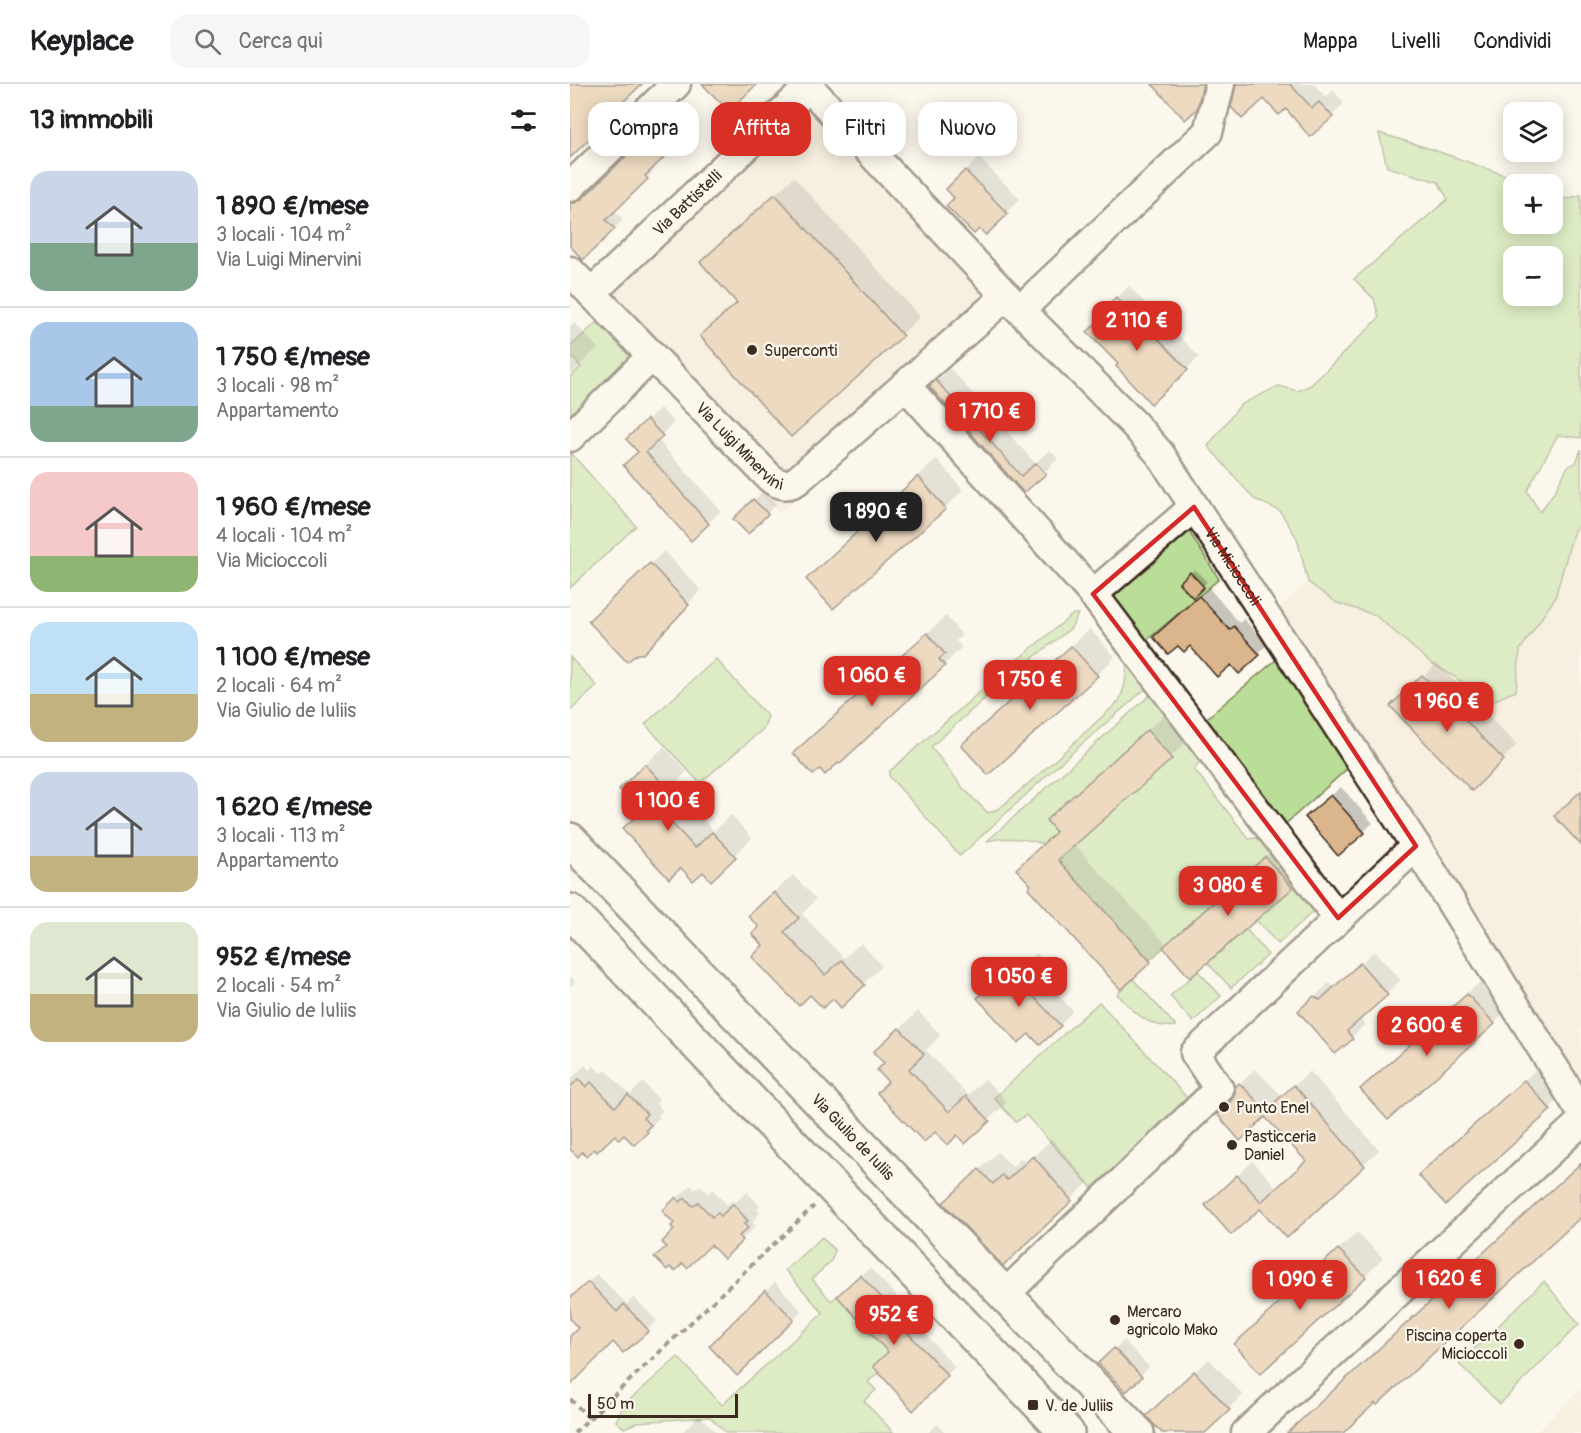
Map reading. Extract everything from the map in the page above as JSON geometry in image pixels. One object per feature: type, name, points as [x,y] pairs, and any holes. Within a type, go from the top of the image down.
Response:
[{"type":"main road","name":"Via Giulio de Iuliis","points":[[570,840],[1137,1433]]},
{"type":"main road","points":[[570,911],[1067,1433]]},
{"type":"street","points":[[570,187],[676,84]]},
{"type":"street","name":"Via Luigi Minervini","points":[[570,271],[769,477],[778,483],[795,482],[906,386],[1013,303],[1208,132],[1220,84]]},
{"type":"street","name":"Via Micioccoli","points":[[807,86],[1160,454],[1416,846],[1581,1111]]},
{"type":"street","name":"Via Battistelli","points":[[591,292],[807,86]]},
{"type":"street","points":[[570,437],[652,356]]},
{"type":"street","points":[[906,386],[1093,594],[1338,918]]},
{"type":"street","points":[[1093,594],[1194,507]]},
{"type":"street","points":[[1005,1294],[1219,1089],[1194,1053],[1416,846]]},
{"type":"street","points":[[1246,1433],[1581,1122]]},
{"type":"path","points":[[574,1433],[814,1206]]},
{"type":"path","points":[[570,1399],[589,1418]]},
{"type":"highlighted area","points":[[1194,507],[1416,846],[1338,918],[1093,594]]},
{"type":"shaded area","points":[[785,84],[794,84],[811,102],[766,102]]},
{"type":"shaded area","points":[[811,102],[823,115],[823,156],[861,156],[1005,312],[779,514],[575,288],[711,156],[811,156]]},
{"type":"shaded area","points":[[1581,524],[1581,1092],[1275,612],[1308,582],[1337,603],[1375,615],[1453,676],[1491,702],[1516,691],[1520,650],[1555,598],[1574,530]]},
{"type":"shaded area","points":[[1581,1389],[1581,1433],[1535,1433]]},
{"type":"green space","points":[[1379,133],[1503,174],[1503,234],[1563,234],[1563,198],[1581,195],[1581,438],[1558,435],[1527,491],[1540,512],[1555,491],[1568,466],[1576,463],[1581,449],[1581,524],[1574,530],[1555,598],[1520,650],[1516,691],[1490,702],[1430,662],[1375,615],[1337,603],[1308,582],[1297,538],[1280,511],[1254,499],[1208,446],[1240,405],[1279,386],[1298,391],[1311,385],[1379,318],[1374,299],[1354,279],[1448,199],[1438,182],[1387,167]]},
{"type":"green space","points":[[598,321],[632,359],[570,419],[570,377],[581,367],[570,355],[570,347]]},
{"type":"green space","points":[[570,452],[636,526],[570,588]]},
{"type":"green space","points":[[1183,522],[1219,579],[1140,646],[1099,594]]},
{"type":"green space","points":[[1073,614],[1078,614],[1071,628],[1005,680],[931,747],[964,789],[988,813],[1000,808],[1119,701],[1126,679],[1126,657],[1150,685],[1059,764],[960,856],[889,776],[890,771],[1000,674]]},
{"type":"green space","points":[[570,657],[597,686],[570,711]]},
{"type":"green space","points":[[1278,658],[1349,767],[1280,829],[1201,723]]},
{"type":"green space","points":[[716,659],[768,717],[763,729],[700,783],[645,724]]},
{"type":"green space","points":[[1163,694],[1206,754],[1194,769],[1249,839],[1268,836],[1318,907],[1278,944],[1256,920],[1265,857],[1150,960],[1043,844],[1015,839],[987,841],[1150,695]]},
{"type":"green space","points":[[1246,929],[1268,955],[1231,988],[1208,963]]},
{"type":"green space","points":[[1198,971],[1221,996],[1193,1022],[1170,996]]},
{"type":"green space","points":[[1133,979],[1176,1026],[1150,1022],[1136,1013],[1117,994]]},
{"type":"green space","points":[[1099,1002],[1189,1100],[1092,1188],[1026,1115],[1016,1122],[994,1098]]},
{"type":"green space","points":[[822,1237],[835,1251],[831,1261],[812,1279],[831,1301],[837,1296],[888,1352],[879,1372],[868,1382],[876,1390],[864,1401],[893,1432],[726,1433],[710,1417],[638,1422],[624,1428],[616,1421],[624,1405],[678,1357],[722,1405],[823,1313],[785,1270]]},
{"type":"green space","name":"Piscina coperta Micioccoli","points":[[1544,1281],[1579,1324],[1500,1404],[1459,1364]]},
{"type":"building","points":[[570,84],[642,84],[623,102],[588,102],[588,140],[570,158]]},
{"type":"building","points":[[702,84],[757,84],[738,102],[720,102]]},
{"type":"building","points":[[1152,84],[1203,84],[1197,109],[1185,120]]},
{"type":"building","points":[[1236,84],[1290,84],[1312,108],[1319,102],[1333,117],[1310,137],[1286,109],[1279,115],[1264,99],[1242,119],[1231,107]]},
{"type":"building","points":[[626,156],[666,156],[645,176],[648,179],[606,220],[615,229],[583,260],[570,246],[570,203],[582,199]]},
{"type":"building","points":[[965,170],[1008,214],[986,235],[979,229],[974,234],[946,206],[954,198],[946,189]]},
{"type":"building","points":[[775,194],[903,336],[791,437],[700,336],[737,303],[700,262]]},
{"type":"building","points":[[1116,297],[1188,370],[1151,404],[1116,366],[1118,364],[1087,332],[1106,314],[1102,310]]},
{"type":"building","points":[[936,380],[1021,476],[1036,463],[1046,474],[1024,493],[929,386]]},
{"type":"building","points":[[647,419],[663,436],[646,452],[709,524],[691,541],[623,465],[638,452],[626,439]]},
{"type":"building","points":[[918,476],[946,509],[833,609],[806,579]]},
{"type":"building","points":[[753,499],[768,514],[748,534],[733,519]]},
{"type":"building","points":[[650,563],[689,605],[643,654],[637,654],[627,662],[588,621]]},
{"type":"building","points":[[1190,572],[1204,587],[1193,598],[1179,583]]},
{"type":"building","points":[[1199,596],[1230,630],[1234,626],[1260,655],[1239,674],[1231,665],[1217,677],[1190,646],[1184,652],[1178,646],[1168,654],[1153,637]]},
{"type":"building","points":[[927,633],[945,654],[939,659],[945,666],[839,764],[825,775],[820,769],[813,775],[793,753]]},
{"type":"building","points":[[1071,646],[1098,676],[988,775],[961,745]]},
{"type":"building","points":[[1422,675],[1504,760],[1472,791],[1390,706]]},
{"type":"building","points":[[1147,730],[1172,759],[1058,860],[1151,962],[1121,990],[1028,888],[1031,885],[1016,869],[1056,832],[1046,820]]},
{"type":"building","points":[[645,764],[670,791],[655,805],[695,848],[712,832],[736,857],[711,881],[703,872],[693,881],[681,868],[669,879],[622,829],[634,818],[622,806],[629,800],[619,789]]},
{"type":"building","points":[[1581,791],[1581,845],[1554,816]]},
{"type":"building","points":[[1331,795],[1365,833],[1338,856],[1305,817]]},
{"type":"building","points":[[1265,857],[1293,888],[1190,978],[1163,947]]},
{"type":"building","points":[[774,892],[799,918],[784,932],[825,975],[842,960],[865,985],[841,1008],[833,999],[823,1008],[810,995],[799,1006],[752,957],[763,945],[752,934],[759,927],[748,916]]},
{"type":"building","points":[[1360,963],[1388,995],[1347,1031],[1353,1039],[1335,1054],[1298,1011],[1314,996],[1320,1000]]},
{"type":"building","points":[[1022,965],[1033,977],[1024,986],[1061,1026],[1040,1045],[1029,1034],[1018,1043],[977,998],[1003,975],[1007,979]]},
{"type":"building","points":[[1467,994],[1495,1024],[1388,1120],[1360,1089]]},
{"type":"building","points":[[899,1028],[924,1054],[909,1069],[949,1112],[966,1096],[990,1121],[965,1144],[957,1135],[948,1145],[935,1132],[924,1142],[877,1093],[888,1082],[877,1070],[884,1063],[873,1052]]},
{"type":"building","points":[[579,1079],[586,1087],[591,1082],[615,1107],[628,1095],[647,1114],[643,1118],[651,1125],[646,1130],[648,1132],[634,1145],[624,1135],[619,1140],[615,1135],[597,1152],[594,1149],[586,1156],[582,1152],[578,1157],[570,1149],[570,1087]]},
{"type":"building","points":[[1524,1080],[1551,1110],[1446,1205],[1418,1175]]},
{"type":"building","points":[[1239,1083],[1266,1110],[1294,1085],[1365,1166],[1287,1238],[1260,1209],[1231,1235],[1205,1205],[1237,1175],[1261,1202],[1306,1161],[1265,1117],[1240,1141],[1217,1114],[1231,1101],[1235,1094],[1235,1087]]},
{"type":"building","points":[[1033,1156],[1072,1201],[1003,1266],[943,1203],[979,1169],[993,1184],[1002,1175],[1007,1180]]},
{"type":"building","points":[[1581,1163],[1581,1217],[1377,1405],[1375,1403],[1343,1433],[1287,1433]]},
{"type":"building","points":[[676,1197],[680,1202],[685,1198],[693,1206],[698,1202],[712,1217],[718,1213],[721,1216],[733,1204],[748,1221],[744,1224],[748,1228],[739,1236],[743,1240],[724,1259],[711,1245],[687,1268],[683,1263],[675,1271],[670,1267],[667,1270],[654,1257],[666,1247],[662,1242],[674,1230],[671,1226],[674,1223],[662,1211]]},
{"type":"building","points":[[1338,1249],[1366,1277],[1260,1374],[1234,1344]]},
{"type":"building","points":[[860,1275],[899,1316],[895,1319],[948,1376],[913,1411],[873,1366],[888,1352],[837,1296]]},
{"type":"building","points":[[588,1282],[617,1312],[624,1304],[649,1331],[623,1353],[613,1342],[570,1386],[570,1336],[578,1328],[570,1319],[570,1298]]},
{"type":"building","points":[[765,1290],[794,1320],[737,1376],[709,1346]]},
{"type":"building","points":[[1114,1348],[1142,1377],[1126,1392],[1098,1363]]},
{"type":"building","points":[[1194,1371],[1230,1410],[1205,1433],[1162,1433],[1146,1416]]},
{"type":"place","name":"Superconti","points":[[752,350]]},
{"type":"place","name":"Punto Enel","points":[[1224,1107]]},
{"type":"place","name":"Pasticceria Daniel","points":[[1232,1145]]},
{"type":"place","name":"Mercaro agricolo Mako","points":[[1115,1320]]},
{"type":"place","name":"Piscina coperta Micioccoli","points":[[1519,1344]]},
{"type":"place","name":"V. de Juliis","points":[[1033,1405]]}]
